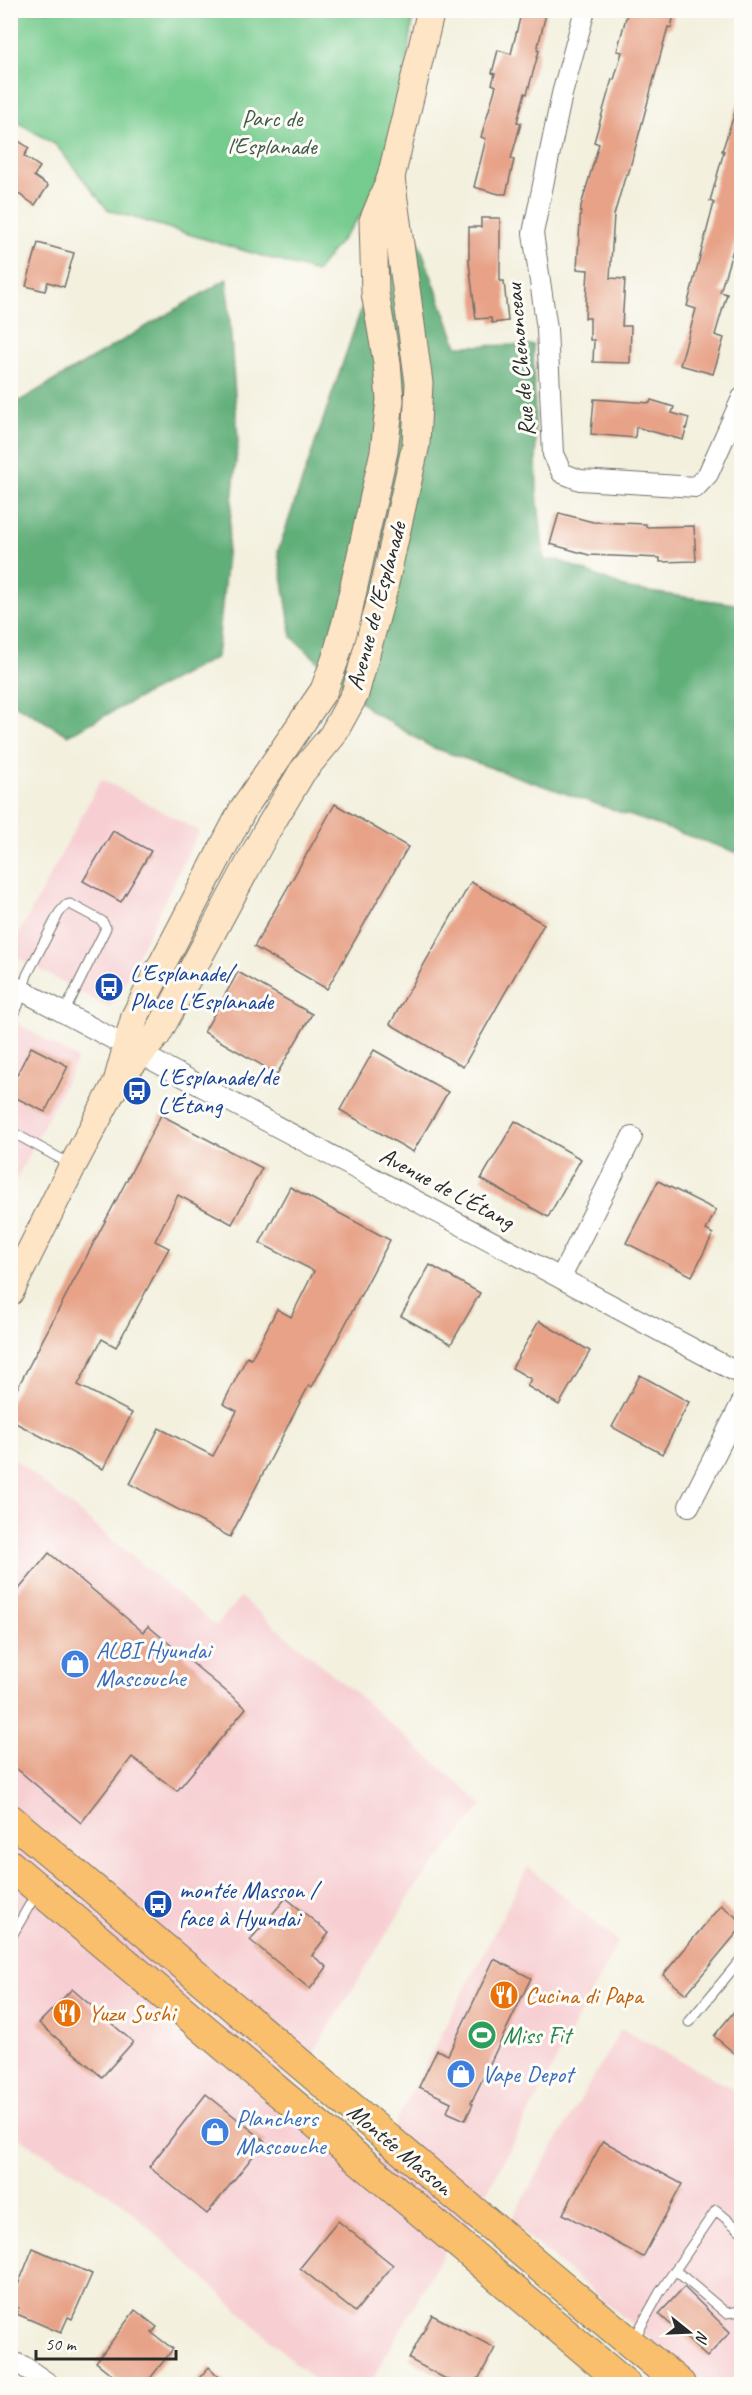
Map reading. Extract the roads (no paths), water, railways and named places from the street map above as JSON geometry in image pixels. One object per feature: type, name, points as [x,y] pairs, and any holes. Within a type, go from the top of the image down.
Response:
[{"type":"main road","name":"Montée Masson","points":[[10,1819],[680,2385]]},
{"type":"main road","name":"Montée Masson","points":[[10,1865],[625,2385]]},
{"type":"street","name":"Avenue de l'Esplanade","points":[[10,1292],[73,1165],[134,1051],[135,1016],[243,809],[324,690],[335,660],[346,622],[384,451],[390,400],[387,363],[375,293],[373,220],[391,177],[431,10]]},
{"type":"street","name":"Rue de Chenonceau","points":[[585,10],[562,94],[532,233],[547,329],[554,454],[562,473],[580,480],[696,487],[708,474],[741,398]]},
{"type":"street","name":"Avenue de L'Étang","points":[[16,987],[741,1375]]},
{"type":"street","points":[[561,1277],[632,1137]]},
{"type":"street","points":[[689,1506],[741,1402]]},
{"type":"street","points":[[10,2361],[23,2366],[49,2385]]},
{"type":"lane","points":[[10,1020],[18,1006],[16,987],[28,973],[63,908],[70,904],[102,921],[106,928],[64,1013]]},
{"type":"lane","points":[[10,1131],[73,1165]]},
{"type":"lane","points":[[10,1940],[39,1889]]},
{"type":"lane","points":[[689,2022],[741,1958]]},
{"type":"lane","points":[[632,2344],[660,2292],[716,2210],[741,2232]]},
{"type":"lane","points":[[675,2270],[726,2313],[741,2311]]},
{"type":"place","name":"L'Esplanade/ Place L'Esplanade","points":[[109,987]]},
{"type":"place","name":"L'Esplanade/de L'Étang","points":[[137,1091]]},
{"type":"place","name":"ALBI Hyundai Mascouche","points":[[75,1664]]},
{"type":"place","name":"montée Masson / face à Hyundai","points":[[158,1904]]},
{"type":"place","name":"Cucina di Papa","points":[[504,1995]]},
{"type":"place","name":"Yuzu Sushi","points":[[67,2013]]},
{"type":"place","name":"Miss Fit","points":[[482,2035]]},
{"type":"place","name":"Vape Depot","points":[[461,2074]]},
{"type":"place","name":"Planchers Mascouche","points":[[215,2132]]},
{"type":"park label","name":"Parc de l'Esplanade","points":[[272,132]]}]
